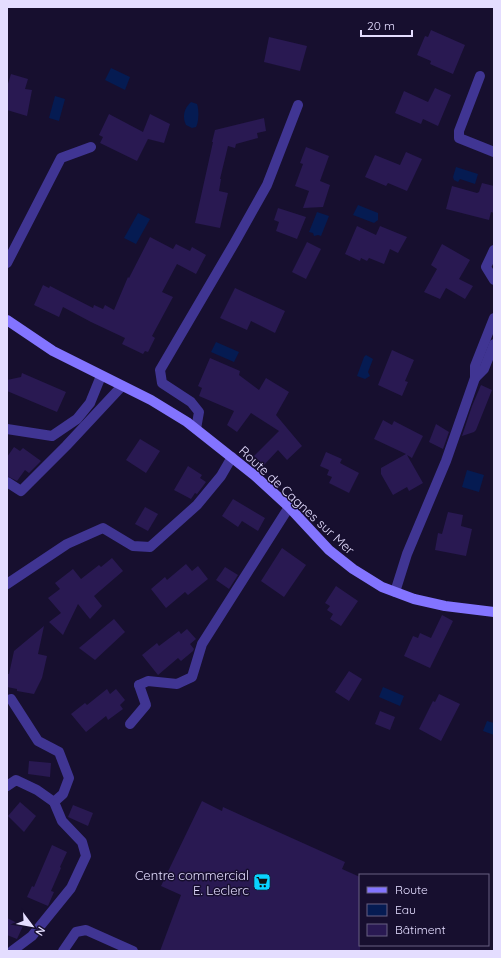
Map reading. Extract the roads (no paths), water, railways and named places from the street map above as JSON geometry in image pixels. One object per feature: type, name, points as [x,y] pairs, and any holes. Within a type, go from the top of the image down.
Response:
[{"type":"main road","name":"Route de Cagnes sur Mer","points":[[9,320],[53,351],[151,400],[196,428],[232,457],[289,507],[329,550],[382,587],[414,599],[444,606],[494,612]]},
{"type":"street","points":[[480,76],[459,131],[460,138],[494,152]]},
{"type":"street","points":[[196,428],[199,412],[191,402],[162,383],[160,370],[267,185],[298,105]]},
{"type":"street","points":[[7,263],[61,158],[91,148]]},
{"type":"street","points":[[494,250],[486,267],[494,280]]},
{"type":"street","points":[[395,592],[407,554],[446,461],[475,378],[474,366],[494,318]]},
{"type":"street","points":[[475,378],[484,369],[494,344]]},
{"type":"street","points":[[7,429],[52,436],[77,419],[90,403],[101,376]]},
{"type":"street","points":[[7,482],[20,491],[66,446],[122,386]]},
{"type":"street","points":[[7,584],[67,544],[103,528],[133,546],[150,547],[197,505],[221,476],[232,457]]},
{"type":"street","points":[[130,724],[146,705],[139,685],[148,681],[177,684],[192,677],[202,644],[289,507]]},
{"type":"street","points":[[11,699],[38,741],[59,752],[69,778],[63,794],[54,802]]},
{"type":"street","points":[[7,786],[16,780],[37,790],[54,802],[62,821],[82,842],[86,856],[71,888],[32,936],[12,951]]},
{"type":"street","points":[[63,951],[76,932],[86,930],[117,948],[133,951]]},
{"type":"water","points":[[111,68],[130,77],[125,90],[105,80]]},
{"type":"water","points":[[55,96],[65,99],[59,121],[49,118]]},
{"type":"water","points":[[191,102],[197,104],[198,112],[197,125],[196,127],[192,128],[186,125],[184,116],[185,110]]},
{"type":"water","points":[[456,167],[478,174],[475,184],[460,179],[458,182],[454,180],[453,177]]},
{"type":"water","points":[[358,205],[378,213],[378,220],[374,223],[353,215]]},
{"type":"water","points":[[317,212],[329,216],[321,236],[314,236],[313,233],[309,232]]},
{"type":"water","points":[[138,213],[150,219],[136,244],[124,238]]},
{"type":"water","points":[[216,342],[239,352],[234,362],[211,352]]},
{"type":"water","points":[[366,355],[373,359],[368,372],[370,376],[365,379],[357,376]]},
{"type":"water","points":[[467,470],[484,475],[479,492],[462,487]]},
{"type":"water","points":[[383,687],[404,696],[400,706],[379,697]]},
{"type":"water","points":[[487,721],[494,723],[494,735],[483,731]]},
{"type":"place","name":"Centre commercial E. Leclerc","points":[[262,882]]}]
